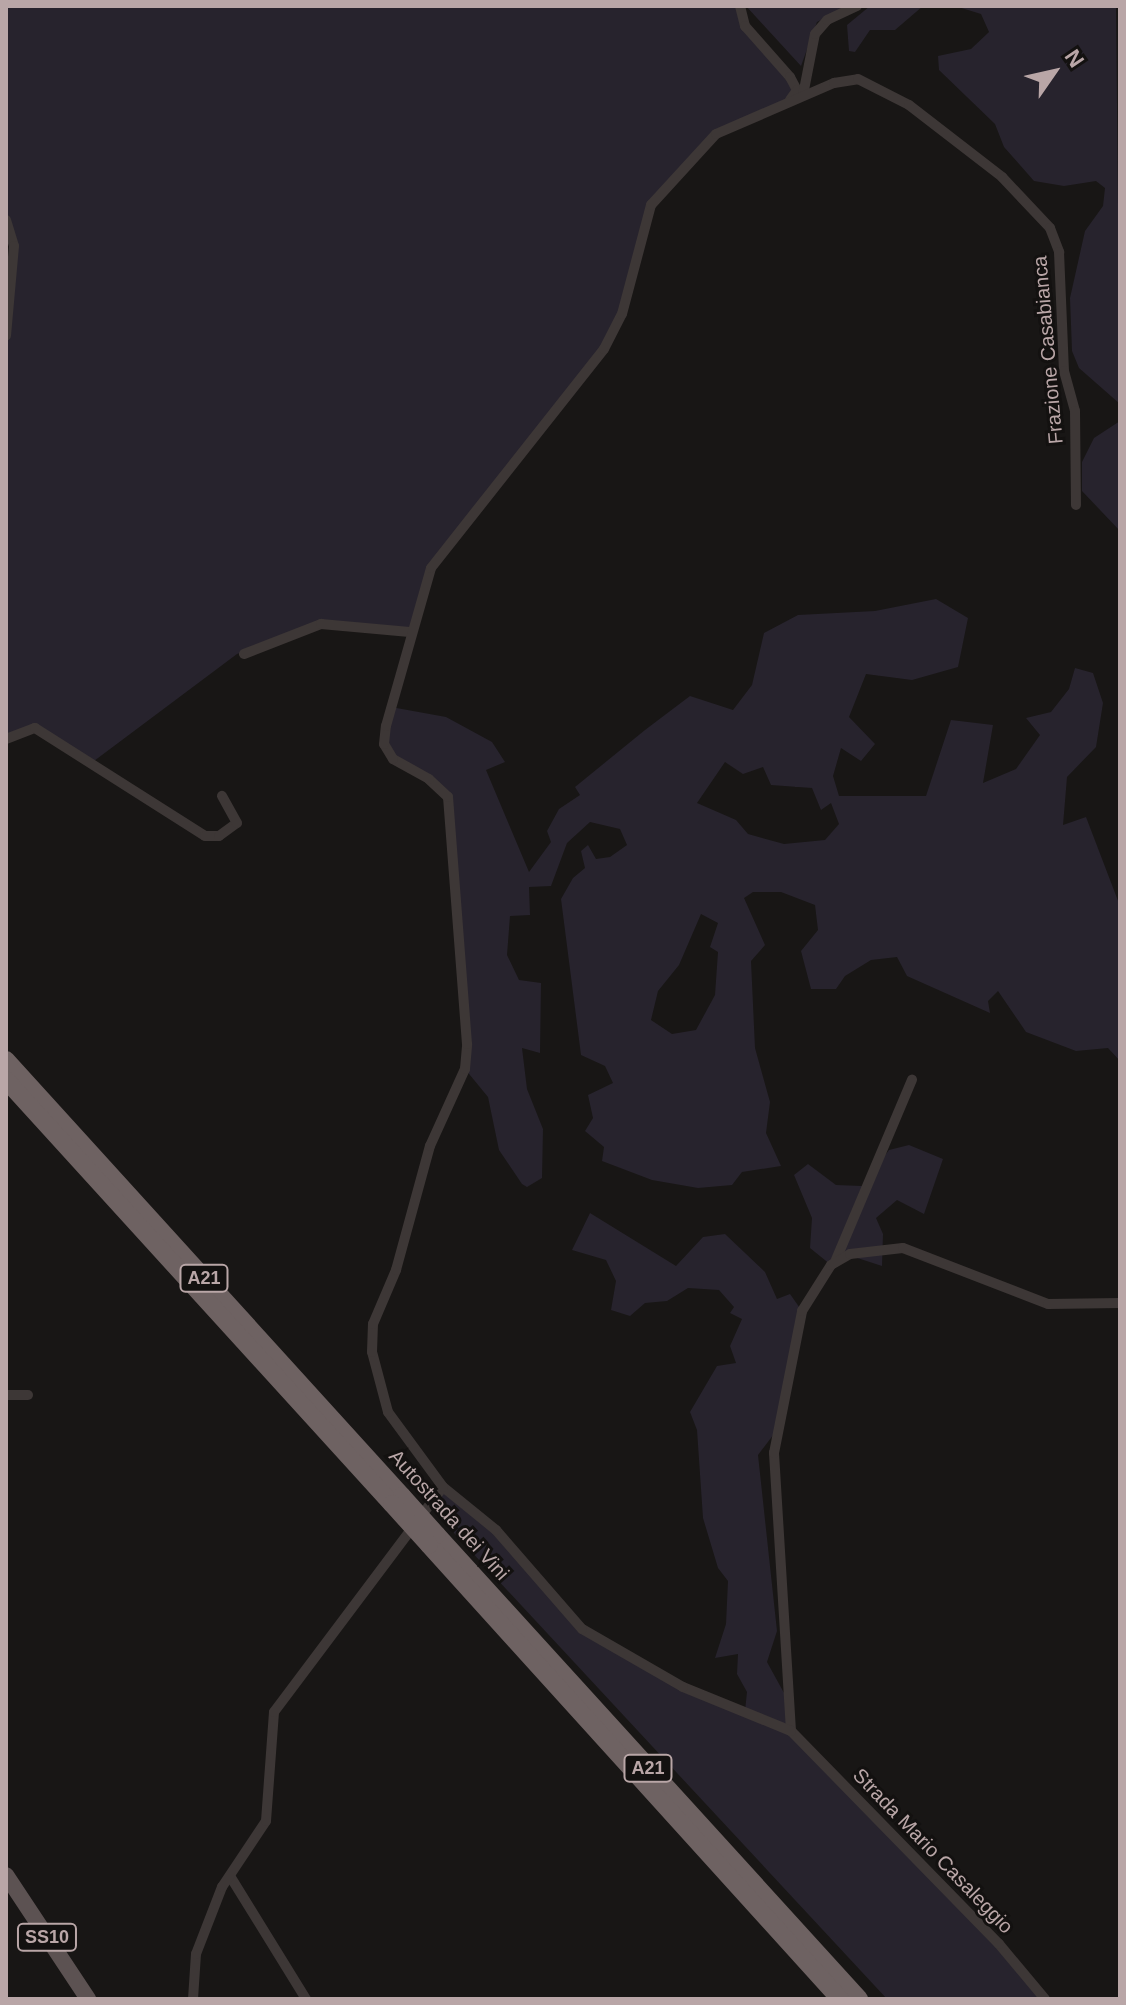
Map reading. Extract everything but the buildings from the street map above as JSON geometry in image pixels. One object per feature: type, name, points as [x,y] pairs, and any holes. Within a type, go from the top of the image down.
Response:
[{"type":"highway","name":"Autostrada dei Vini","points":[[6,1060],[840,1999]]},
{"type":"highway","name":"Autostrada dei Vini","points":[[6,1080],[397,1500]]},
{"type":"highway","name":"Autostrada dei Vini","points":[[433,1540],[859,1999]]},
{"type":"main road","name":"SS10","points":[[6,1875],[88,1999]]},
{"type":"street","points":[[740,6],[745,26],[790,77],[797,90],[790,100]]},
{"type":"street","points":[[803,95],[815,34],[827,20],[857,6]]},
{"type":"street","name":"Frazione Casabianca","points":[[443,1487],[388,1412],[372,1352],[373,1324],[396,1270],[430,1146],[465,1069],[467,1044],[448,797],[429,779],[393,759],[384,744],[410,632],[431,568],[604,349],[622,314],[651,205],[716,134],[803,95],[858,79],[876,85],[1002,177],[1050,228],[1059,252],[1064,371],[1075,411],[1076,505]]},
{"type":"street","points":[[6,220],[14,246],[6,336]]},
{"type":"street","points":[[244,654],[321,624],[410,632]]},
{"type":"street","points":[[6,739],[35,728],[205,836],[219,836],[237,823],[222,796]]},
{"type":"street","points":[[193,1999],[196,1954],[230,1876],[266,1821],[274,1712],[443,1487],[496,1530],[582,1629],[683,1687],[791,1731],[774,1453],[802,1311],[835,1262],[912,1080]]},
{"type":"street","points":[[835,1262],[863,1252],[903,1248],[1048,1304],[1120,1303]]},
{"type":"street","points":[[6,1395],[28,1395]]},
{"type":"street","name":"Strada Mario Casaleggio","points":[[791,1731],[992,1937],[1045,1999]]},
{"type":"street","points":[[230,1876],[306,1999]]},
{"type":"shaded area","points":[[6,6],[740,6],[739,13],[797,90],[790,100],[716,134],[651,205],[622,314],[604,349],[431,568],[410,632],[321,624],[237,654],[90,764],[36,726],[6,735],[6,336],[14,246],[6,220]]},
{"type":"shaded area","points":[[746,6],[850,6],[817,22],[801,66]]},
{"type":"shaded area","points":[[870,6],[923,6],[895,30],[870,30],[855,52],[849,51],[847,25]]},
{"type":"shaded area","points":[[955,6],[1116,6],[1120,404],[1079,368],[1072,351],[1070,298],[1085,231],[1103,206],[1105,188],[1096,181],[1064,186],[1034,181],[1004,147],[995,124],[939,70],[938,56],[971,49],[989,32],[981,14]]},
{"type":"shaded area","points":[[1120,421],[1120,531],[1082,491],[1082,462],[1094,438]]},
{"type":"shaded area","points":[[936,599],[968,618],[958,667],[912,680],[866,674],[849,717],[875,744],[861,761],[841,748],[833,776],[839,796],[926,796],[951,720],[993,725],[983,783],[1016,769],[1040,735],[1026,718],[1051,712],[1069,689],[1075,668],[1093,673],[1103,703],[1096,747],[1067,777],[1063,825],[1086,817],[1120,906],[1120,1061],[1108,1048],[1076,1051],[1026,1032],[998,991],[988,1001],[990,1013],[907,976],[897,957],[871,960],[845,976],[836,989],[811,989],[801,951],[818,930],[815,905],[781,892],[753,892],[744,898],[765,945],[751,961],[755,1048],[770,1102],[766,1133],[781,1166],[742,1172],[732,1185],[698,1188],[652,1180],[602,1161],[604,1147],[585,1131],[593,1118],[588,1095],[613,1083],[605,1066],[581,1055],[561,899],[573,878],[585,868],[581,851],[588,845],[596,859],[610,857],[627,845],[620,829],[590,822],[567,843],[551,886],[529,887],[530,915],[510,916],[507,955],[519,980],[541,983],[540,1053],[522,1048],[527,1089],[543,1129],[542,1178],[527,1187],[522,1184],[499,1150],[488,1097],[465,1069],[448,797],[393,759],[384,744],[391,707],[446,717],[492,742],[505,762],[486,770],[529,872],[551,842],[547,831],[559,809],[580,795],[575,787],[645,730],[690,696],[733,710],[752,685],[764,633],[798,615],[875,611]],"holes":[[[725,762],[743,774],[763,767],[771,785],[812,788],[821,810],[831,803],[839,824],[825,840],[784,844],[748,834],[736,820],[697,803]],[[701,914],[718,923],[710,947],[718,952],[715,995],[696,1030],[672,1034],[651,1020],[658,991],[679,965]]]},
{"type":"shaded area","points":[[909,1145],[943,1159],[924,1214],[897,1200],[876,1218],[883,1234],[882,1266],[845,1254],[831,1265],[810,1248],[812,1218],[794,1175],[808,1164],[836,1185],[862,1186],[889,1150]]},
{"type":"shaded area","points":[[590,1213],[676,1266],[703,1237],[725,1234],[765,1272],[777,1299],[790,1294],[802,1311],[777,1430],[758,1455],[777,1631],[767,1662],[789,1702],[791,1731],[1045,1999],[887,1999],[428,1505],[443,1487],[496,1530],[582,1629],[683,1687],[745,1711],[747,1692],[737,1674],[738,1654],[715,1658],[726,1624],[728,1581],[718,1568],[703,1518],[697,1430],[690,1412],[717,1366],[736,1363],[730,1346],[742,1319],[730,1313],[734,1307],[719,1290],[688,1288],[667,1301],[645,1303],[630,1316],[611,1310],[616,1281],[606,1260],[572,1250]]}]
